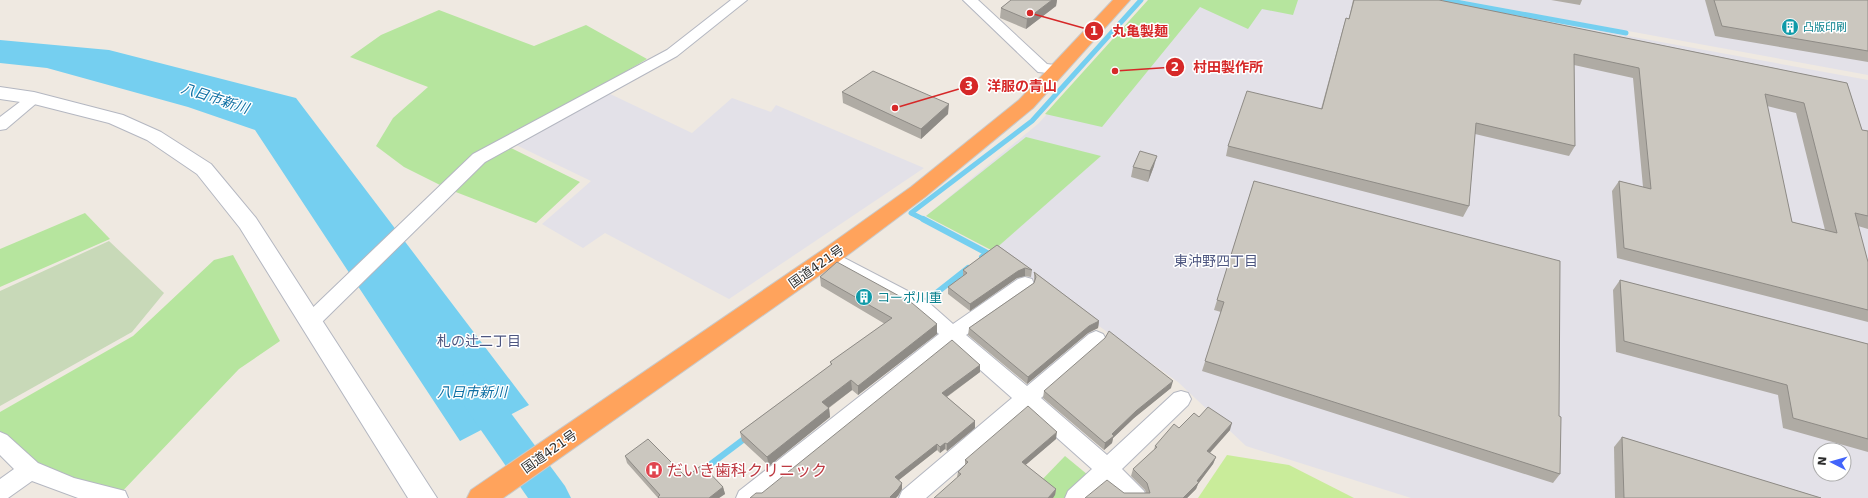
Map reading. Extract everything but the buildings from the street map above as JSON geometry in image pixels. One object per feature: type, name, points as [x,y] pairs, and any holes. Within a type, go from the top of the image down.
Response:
[{"type":"highway","name":"国道421号","points":[[481,498],[829,258],[918,192],[1013,116],[1029,101],[1122,0]]},
{"type":"street","points":[[311,321],[478,158],[672,53],[740,0]]},
{"type":"street","points":[[970,0],[1043,69],[1057,69]]},
{"type":"street","points":[[0,93],[34,98],[116,119],[154,136],[204,169],[248,223],[423,498]]},
{"type":"street","points":[[0,125],[34,98]]},
{"type":"street","points":[[829,258],[920,306],[1107,468],[1136,498]]},
{"type":"street","points":[[748,498],[953,334],[1025,284]]},
{"type":"street","points":[[910,498],[1096,339]]},
{"type":"street","points":[[1076,498],[1181,399]]},
{"type":"street","points":[[0,441],[30,470],[72,487],[116,498]]},
{"type":"street","points":[[0,491],[30,470]]},
{"type":"shaded area","points":[[1148,0],[1432,0],[1868,80],[1868,498],[1411,498],[1246,446],[1178,382],[993,251],[926,216],[1039,123]]},
{"type":"shaded area","points":[[1459,0],[1868,0],[1868,75]]},
{"type":"shaded area","points":[[606,92],[692,133],[732,98],[771,112],[776,105],[924,168],[729,299],[605,233],[583,248],[542,224],[591,181],[514,144]]},
{"type":"green space","points":[[1148,0],[1298,0],[1293,15],[1262,9],[1248,29],[1200,7],[1102,127],[1045,114]]},
{"type":"green space","points":[[439,10],[534,46],[586,25],[647,59],[483,156],[507,146],[580,182],[536,223],[448,189],[404,167],[376,146],[393,118],[428,87],[350,57],[381,35]]},
{"type":"green space","points":[[1026,137],[1101,156],[993,251],[926,216]]},
{"type":"green space","points":[[85,213],[110,239],[0,287],[0,249]]},
{"type":"green space","points":[[109,241],[164,293],[132,332],[0,406],[0,291]]},
{"type":"green space","points":[[233,255],[280,341],[239,369],[116,498],[72,487],[0,441],[0,412],[133,336],[214,260]]},
{"type":"green space","points":[[1227,455],[1289,465],[1354,498],[1198,498]]},
{"type":"green space","points":[[1065,456],[1088,475],[1068,498],[1050,498],[1037,485]]},
{"type":"water","name":"八日市新川","points":[[0,40],[109,50],[296,98],[529,405],[460,441],[255,130],[188,107],[47,68],[0,63]]},
{"type":"waterway","points":[[923,219],[911,213],[1032,121],[1141,0]]},
{"type":"waterway","points":[[1445,0],[1626,33]]},
{"type":"waterway","points":[[923,219],[987,253],[982,257]]},
{"type":"waterway","points":[[921,305],[968,268]]},
{"type":"waterway","name":"八日市新川","points":[[471,387],[551,498]]},
{"type":"waterway","points":[[699,473],[748,436]]},
{"type":"place","name":"丸亀製麺","points":[[1030,13]]},
{"type":"place","name":"凸版印刷","points":[[1790,27]]},
{"type":"place","name":"村田製作所","points":[[1115,71]]},
{"type":"place","name":"洋服の青山","points":[[895,108]]},
{"type":"place","name":"コーポ川重","points":[[864,297]]},
{"type":"place","name":"だいき歯科クリニック","points":[[654,470]]},
{"type":"district","name":"東沖野四丁目","points":[[1216,261]]},
{"type":"district","name":"札の辻二丁目","points":[[479,341]]}]
